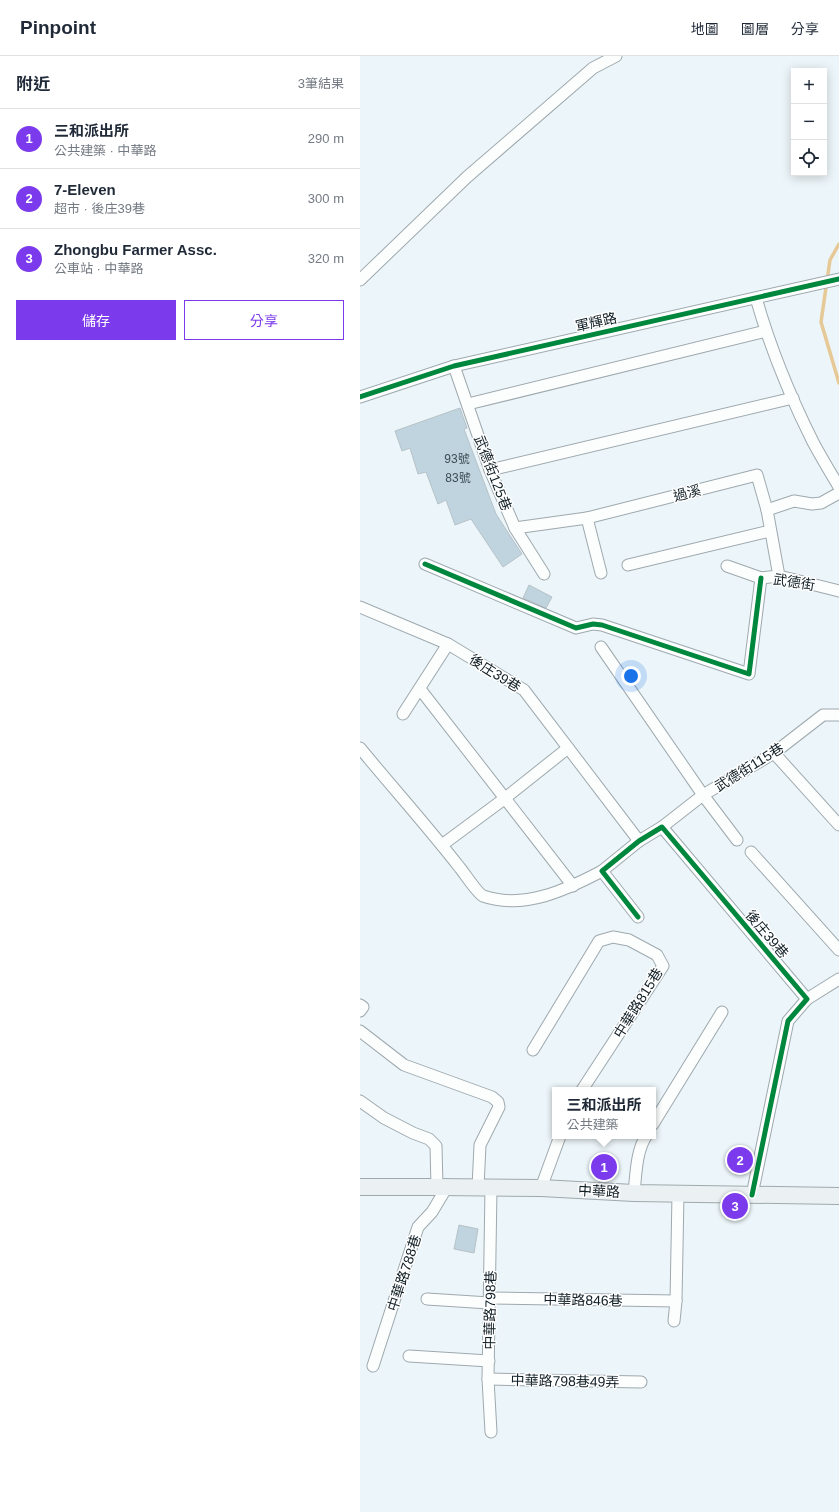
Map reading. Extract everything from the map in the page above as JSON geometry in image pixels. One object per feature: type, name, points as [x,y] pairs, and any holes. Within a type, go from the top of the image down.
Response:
[{"type":"main road","name":"中華路","points":[[360,1187],[541,1188],[634,1193],[839,1196]]},
{"type":"street","points":[[360,280],[467,177],[593,68],[616,56]]},
{"type":"street","name":"軍輝路","points":[[360,396],[454,366],[839,279]]},
{"type":"street","points":[[756,298],[766,331],[793,398],[813,442],[839,487]]},
{"type":"street","points":[[468,404],[766,331]]},
{"type":"street","name":"武德街125巷","points":[[454,366],[490,470],[515,528],[544,574]]},
{"type":"street","points":[[490,470],[793,398]]},
{"type":"street","name":"過溪","points":[[515,528],[587,518],[757,475],[767,510],[778,576]]},
{"type":"street","points":[[767,510],[794,501],[812,504],[821,503],[839,493]]},
{"type":"street","points":[[587,518],[601,573]]},
{"type":"street","points":[[628,565],[770,531]]},
{"type":"street","points":[[425,564],[576,628],[593,624],[602,625],[749,674],[761,578]]},
{"type":"street","name":"武德街","points":[[727,566],[761,578],[778,576],[839,590]]},
{"type":"street","name":"後庄39巷","points":[[360,607],[448,644],[524,690],[639,841]]},
{"type":"street","points":[[403,714],[448,644]]},
{"type":"street","points":[[601,647],[703,795],[737,840]]},
{"type":"street","points":[[420,689],[573,886]]},
{"type":"street","name":"武德街115巷","points":[[662,827],[703,795],[774,753],[823,715],[839,715]]},
{"type":"street","points":[[360,748],[442,845],[481,895],[506,901],[542,897],[573,886],[602,871],[639,841],[662,827]]},
{"type":"street","points":[[442,845],[504,799],[568,748]]},
{"type":"street","points":[[774,753],[839,825]]},
{"type":"street","name":"後庄39巷","points":[[662,827],[807,999]]},
{"type":"street","points":[[751,852],[839,950]]},
{"type":"street","points":[[602,871],[638,917]]},
{"type":"street","name":"中華路815巷","points":[[533,1050],[599,941],[613,937],[629,940],[657,956],[663,966],[584,1087]]},
{"type":"street","points":[[752,1195],[788,1021],[807,999],[839,978]]},
{"type":"street","points":[[656,1119],[722,1012]]},
{"type":"street","name":"中華路798巷","points":[[360,1031],[404,1065],[492,1097],[498,1102],[499,1107],[480,1145],[484,1188],[490,1301],[488,1379],[491,1432]]},
{"type":"street","points":[[360,1102],[384,1118],[413,1133],[429,1139],[436,1146],[442,1187]]},
{"type":"street","points":[[541,1188],[559,1139]]},
{"type":"street","points":[[634,1193],[642,1142],[644,1139]]},
{"type":"street","name":"中華路788巷","points":[[373,1366],[418,1227],[432,1212],[442,1187]]},
{"type":"street","points":[[674,1321],[676,1301],[678,1194]]},
{"type":"street","name":"中華路846巷","points":[[427,1299],[490,1301],[676,1301]]},
{"type":"street","points":[[409,1356],[489,1361]]},
{"type":"street","name":"中華路798巷49弄","points":[[488,1379],[641,1382]]},
{"type":"building","points":[[460,408],[467,428],[464,429],[496,514],[522,554],[503,567],[471,519],[455,525],[446,500],[438,504],[426,472],[418,474],[410,448],[402,451],[395,431]]},
{"type":"building","points":[[529,585],[552,597],[546,608],[523,598]]},
{"type":"building","points":[[459,1225],[478,1229],[474,1253],[454,1249]]},
{"type":"waterway","points":[[839,244],[830,260],[821,322],[839,383]]},
{"type":"cycle path","points":[[360,397],[454,366],[839,279]]},
{"type":"cycle path","points":[[425,564],[576,628],[593,624],[602,625],[749,674],[761,578]]},
{"type":"cycle path","points":[[638,917],[602,871],[639,841],[662,827],[807,999],[788,1021],[752,1195]]},
{"type":"place","name":"7-Eleven","points":[[740,1160]]},
{"type":"place","name":"三和派出所","points":[[604,1167]]},
{"type":"place","name":"Zhongbu Farmer Assc.","points":[[735,1206]]}]
